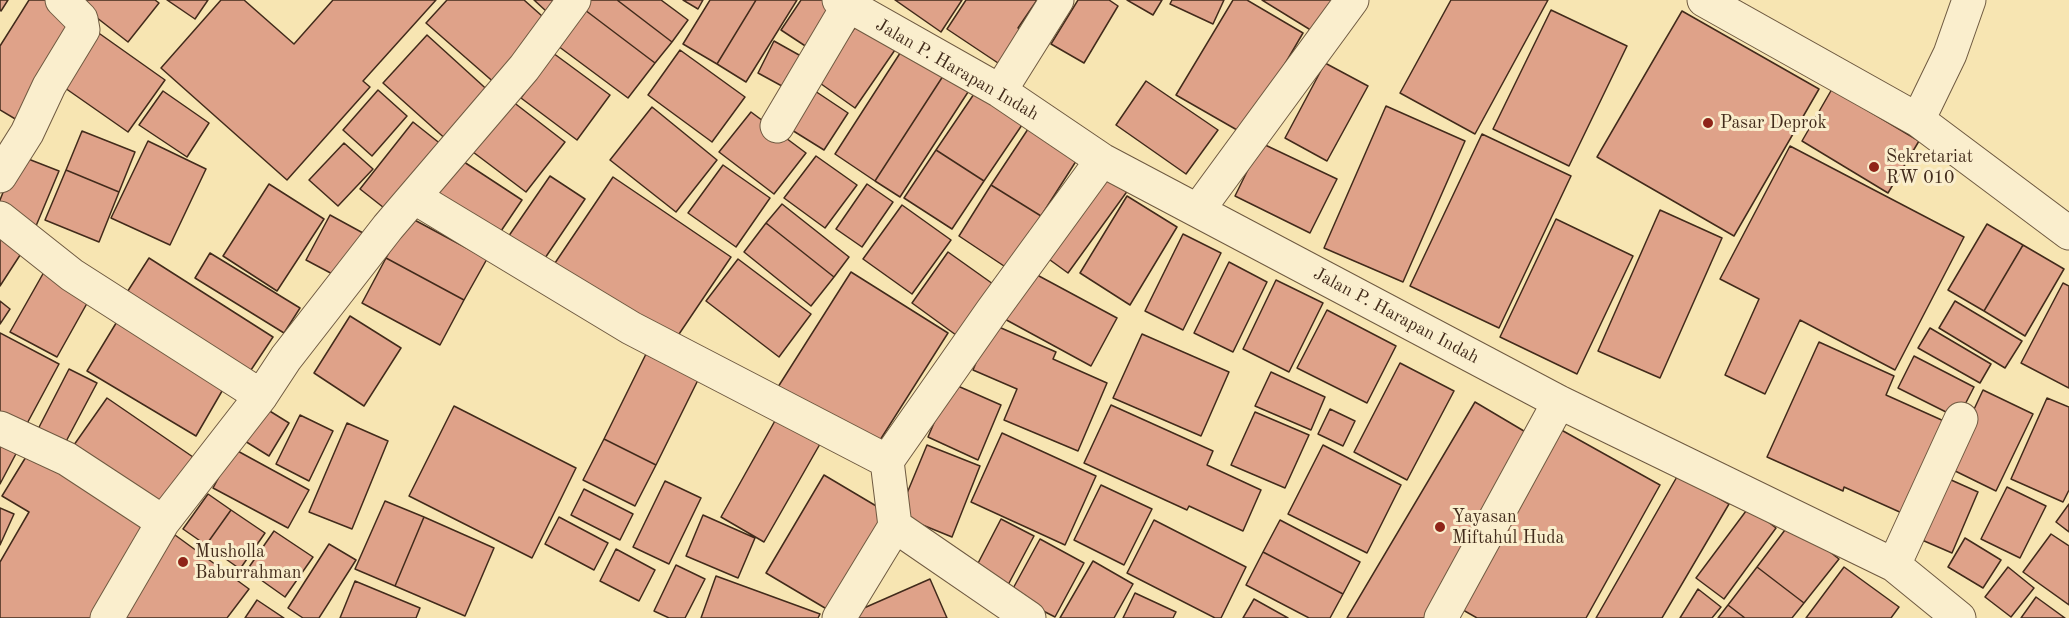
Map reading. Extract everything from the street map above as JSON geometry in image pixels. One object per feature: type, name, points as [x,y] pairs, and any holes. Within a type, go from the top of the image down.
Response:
[{"type":"street","points":[[0,176],[27,133],[49,86],[83,30],[81,19],[62,0]]},
{"type":"street","points":[[107,618],[163,522],[261,396],[285,358],[414,197],[524,68],[574,0]]},
{"type":"street","points":[[1000,91],[1057,0]]},
{"type":"street","points":[[1198,210],[1352,0]]},
{"type":"street","points":[[1704,0],[1918,120],[2069,233]]},
{"type":"street","points":[[1918,120],[1950,54],[1970,0]]},
{"type":"street","points":[[777,126],[856,5]]},
{"type":"street","name":"Jalan P. Harapan Indah","points":[[856,5],[1000,91],[1102,160],[1559,402],[1894,565],[1959,618]]},
{"type":"street","points":[[838,618],[895,526],[887,461],[1102,160]]},
{"type":"street","points":[[414,197],[631,328],[887,461]]},
{"type":"street","points":[[0,218],[72,274],[261,396]]},
{"type":"street","points":[[1442,618],[1559,402]]},
{"type":"street","points":[[1894,565],[1961,418]]},
{"type":"street","points":[[0,428],[67,459],[163,522]]},
{"type":"street","points":[[895,526],[1029,618]]},
{"type":"building","points":[[0,0],[8,0],[1,11],[0,10]]},
{"type":"building","points":[[29,0],[47,0],[79,21],[17,120],[0,110],[0,46]]},
{"type":"building","points":[[74,0],[155,0],[159,3],[128,42]]},
{"type":"building","points":[[167,0],[208,0],[195,19]]},
{"type":"building","points":[[221,0],[244,0],[294,44],[333,0],[436,0],[363,81],[370,87],[287,180],[161,68]]},
{"type":"building","points":[[447,0],[524,0],[551,24],[497,85],[426,23]]},
{"type":"building","points":[[534,0],[556,0],[546,11]]},
{"type":"building","points":[[587,0],[617,0],[672,42],[655,63],[581,7]]},
{"type":"building","points":[[617,0],[661,0],[688,20],[672,42]]},
{"type":"building","points":[[683,0],[703,0],[698,9]]},
{"type":"building","points":[[710,0],[756,0],[717,64],[683,44]]},
{"type":"building","points":[[756,0],[797,0],[746,82],[717,64]]},
{"type":"building","points":[[801,0],[824,0],[842,12],[816,53],[781,30]]},
{"type":"building","points":[[895,0],[962,0],[941,32]]},
{"type":"building","points":[[966,0],[1037,0],[1018,28],[1029,36],[1007,69],[947,29]]},
{"type":"building","points":[[1078,0],[1109,0],[1118,6],[1084,63],[1051,44]]},
{"type":"building","points":[[1127,0],[1162,0],[1153,15]]},
{"type":"building","points":[[1172,0],[1224,0],[1213,24],[1170,4]]},
{"type":"building","points":[[1233,0],[1247,0],[1303,33],[1244,134],[1176,95]]},
{"type":"building","points":[[1262,0],[1345,0],[1322,37]]},
{"type":"building","points":[[1451,0],[1548,0],[1475,134],[1400,93]]},
{"type":"building","points":[[581,7],[655,63],[628,98],[554,43]]},
{"type":"building","points":[[1551,10],[1627,46],[1569,166],[1493,129]]},
{"type":"building","name":"Pasar Deprok","points":[[1682,11],[1819,89],[1734,236],[1597,157]]},
{"type":"building","points":[[859,22],[897,47],[855,108],[817,81]]},
{"type":"building","points":[[93,29],[165,80],[128,132],[55,81]]},
{"type":"building","points":[[427,35],[493,95],[449,142],[383,83]]},
{"type":"building","points":[[774,41],[808,60],[791,91],[758,73]]},
{"type":"building","points":[[904,47],[945,73],[875,181],[835,154]]},
{"type":"building","points":[[680,50],[745,97],[712,142],[648,95]]},
{"type":"building","points":[[553,53],[610,95],[577,140],[521,98]]},
{"type":"building","points":[[1325,63],[1368,86],[1327,161],[1285,138]]},
{"type":"building","points":[[945,73],[970,89],[900,197],[875,181]]},
{"type":"building","points":[[1146,81],[1218,130],[1186,174],[1116,125]]},
{"type":"building","points":[[812,89],[848,113],[824,150],[787,127]]},
{"type":"building","name":"Sekretariat RW 010","points":[[1832,89],[1919,141],[1888,193],[1802,141]]},
{"type":"building","points":[[378,90],[407,116],[372,156],[343,130]]},
{"type":"building","points":[[163,91],[209,123],[187,157],[139,125]]},
{"type":"building","points":[[976,91],[1024,122],[984,181],[936,150]]},
{"type":"building","points":[[508,98],[565,142],[526,192],[469,149]]},
{"type":"building","points":[[1386,106],[1465,141],[1403,282],[1324,248]]},
{"type":"building","points":[[652,107],[717,160],[676,212],[610,160]]},
{"type":"building","points":[[751,112],[806,153],[774,194],[719,152]]},
{"type":"building","points":[[413,122],[447,149],[393,215],[360,189]]},
{"type":"building","points":[[1032,123],[1080,155],[1041,216],[991,185]]},
{"type":"building","points":[[82,131],[135,152],[119,192],[66,170]]},
{"type":"building","points":[[1482,134],[1571,176],[1499,328],[1410,286]]},
{"type":"building","points":[[148,141],[206,169],[170,245],[111,218]]},
{"type":"building","points":[[344,143],[373,169],[338,206],[309,180]]},
{"type":"building","points":[[1261,143],[1337,179],[1310,233],[1235,196]]},
{"type":"building","points":[[1790,146],[1964,237],[1895,370],[1800,320],[1765,394],[1725,375],[1759,299],[1720,279]]},
{"type":"building","points":[[936,150],[984,181],[952,229],[904,198]]},
{"type":"building","points":[[18,155],[59,171],[36,226],[0,211],[0,200]]},
{"type":"building","points":[[816,156],[857,185],[825,228],[784,198]]},
{"type":"building","points":[[461,160],[522,200],[499,234],[439,193]]},
{"type":"building","points":[[723,165],[770,198],[736,247],[688,213]]},
{"type":"building","points":[[1103,165],[1131,186],[1068,273],[1039,252]]},
{"type":"building","points":[[66,170],[119,192],[99,242],[45,220]]},
{"type":"building","points":[[550,176],[585,199],[541,264],[506,240]]},
{"type":"building","points":[[613,177],[731,257],[673,343],[555,263]]},
{"type":"building","points":[[269,184],[324,219],[277,291],[223,256]]},
{"type":"building","points":[[867,184],[893,202],[862,247],[836,229]]},
{"type":"building","points":[[991,185],[1041,216],[1007,268],[959,236]]},
{"type":"building","points":[[1127,196],[1177,227],[1130,305],[1080,273]]},
{"type":"building","points":[[782,204],[849,257],[834,277],[766,223]]},
{"type":"building","points":[[902,205],[951,240],[912,294],[863,259]]},
{"type":"building","points":[[1660,210],[1722,238],[1660,378],[1598,351]]},
{"type":"building","points":[[330,215],[363,233],[340,278],[306,260]]},
{"type":"building","points":[[409,217],[487,259],[464,300],[386,258]]},
{"type":"building","points":[[1556,219],[1633,256],[1577,374],[1500,337]]},
{"type":"building","points":[[766,223],[834,277],[811,306],[744,252]]},
{"type":"building","points":[[1987,224],[2023,245],[1984,311],[1948,290]]},
{"type":"building","points":[[1183,234],[1221,253],[1183,330],[1145,311]]},
{"type":"building","points":[[0,235],[24,249],[0,286]]},
{"type":"building","points":[[2023,245],[2064,269],[2025,336],[1984,311]]},
{"type":"building","points":[[948,252],[993,284],[956,335],[912,303]]},
{"type":"building","points":[[210,253],[300,308],[284,333],[195,278]]},
{"type":"building","points":[[149,258],[273,337],[247,376],[124,297]]},
{"type":"building","points":[[386,258],[464,300],[440,345],[362,303]]},
{"type":"building","points":[[738,259],[811,314],[779,357],[706,301]]},
{"type":"building","points":[[1229,262],[1267,282],[1233,352],[1194,333]]},
{"type":"building","points":[[1026,269],[1117,318],[1091,366],[1001,317]]},
{"type":"building","points":[[44,272],[90,298],[57,357],[10,332]]},
{"type":"building","points":[[851,272],[948,333],[875,448],[778,387]]},
{"type":"building","points":[[1276,280],[1323,303],[1289,372],[1243,349]]},
{"type":"building","points":[[2063,283],[2069,286],[2069,388],[2021,363]]},
{"type":"building","points":[[0,301],[10,309],[0,324]]},
{"type":"building","points":[[1955,301],[2022,341],[2005,368],[1939,328]]},
{"type":"building","points":[[1327,310],[1396,346],[1367,403],[1297,368]]},
{"type":"building","points":[[121,315],[229,379],[196,436],[87,371]]},
{"type":"building","points":[[350,316],[401,348],[364,406],[314,373]]},
{"type":"building","points":[[992,324],[1056,352],[1053,359],[1107,383],[1078,451],[1004,420],[1017,389],[973,370]]},
{"type":"building","points":[[1930,328],[1991,364],[1980,383],[1918,348]]},
{"type":"building","points":[[0,333],[59,364],[23,431],[0,418]]},
{"type":"building","points":[[1142,334],[1229,372],[1201,436],[1113,398]]},
{"type":"building","points":[[1819,342],[1894,376],[1886,395],[1955,426],[1913,518],[1844,487],[1843,491],[1767,457]]},
{"type":"building","points":[[646,354],[698,380],[656,465],[604,439]]},
{"type":"building","points":[[1914,356],[1974,387],[1958,418],[1898,388]]},
{"type":"building","points":[[1400,363],[1454,391],[1407,480],[1354,452]]},
{"type":"building","points":[[69,369],[97,383],[62,449],[35,435]]},
{"type":"building","points":[[1271,372],[1325,397],[1311,430],[1255,406]]},
{"type":"building","points":[[951,383],[1001,405],[978,460],[928,437]]},
{"type":"building","points":[[1983,390],[2033,414],[1996,491],[1947,467]]},
{"type":"building","points":[[107,398],[193,457],[155,511],[69,452]]},
{"type":"building","points":[[2047,398],[2069,407],[2069,490],[2063,502],[2011,479]]},
{"type":"building","name":"Yayasan Miftahul Huda","points":[[1475,402],[1534,437],[1425,618],[1347,618]]},
{"type":"building","points":[[260,405],[289,423],[269,456],[240,438]]},
{"type":"building","points":[[1111,405],[1213,451],[1207,465],[1261,490],[1243,531],[1189,506],[1187,510],[1084,463]]},
{"type":"building","points":[[454,406],[576,468],[532,558],[409,496]]},
{"type":"building","points":[[1330,409],[1355,421],[1343,446],[1318,434]]},
{"type":"building","points":[[1255,412],[1309,435],[1285,488],[1231,465]]},
{"type":"building","points":[[300,415],[333,431],[309,481],[276,464]]},
{"type":"building","points":[[776,419],[820,444],[764,542],[721,517]]},
{"type":"building","points":[[347,423],[388,441],[352,529],[309,512]]},
{"type":"building","points":[[1556,427],[1660,485],[1586,618],[1477,618],[1456,606]]},
{"type":"building","points":[[1002,433],[1096,476],[1065,545],[971,502]]},
{"type":"building","points":[[0,438],[19,448],[0,484]]},
{"type":"building","points":[[604,439],[656,465],[635,506],[583,480]]},
{"type":"building","points":[[927,445],[980,466],[952,537],[898,515]]},
{"type":"building","points":[[1323,445],[1401,485],[1367,553],[1288,514]]},
{"type":"building","points":[[234,449],[309,490],[288,528],[213,488]]},
{"type":"building","points":[[29,452],[158,526],[92,618],[0,618],[0,562],[29,512],[2,496]]},
{"type":"building","points":[[824,475],[888,513],[830,611],[766,573]]},
{"type":"building","points":[[1678,475],[1729,504],[1662,618],[1596,618]]},
{"type":"building","points":[[1940,475],[1978,492],[1952,553],[1915,537]]},
{"type":"building","points":[[665,481],[701,498],[669,564],[633,547]]},
{"type":"building","points":[[1101,485],[1152,509],[1124,565],[1074,540]]},
{"type":"building","points":[[2007,487],[2046,506],[2020,558],[1981,539]]},
{"type":"building","points":[[584,489],[633,514],[620,540],[571,515]]},
{"type":"building","points":[[208,494],[231,510],[206,545],[183,529]]},
{"type":"building","points":[[385,501],[424,517],[395,586],[355,569]]},
{"type":"building","points":[[2069,504],[2069,532],[2056,522]]},
{"type":"building","points":[[1749,507],[1776,528],[1724,599],[1696,578]]},
{"type":"building","points":[[0,508],[14,514],[0,545]]},
{"type":"building","points":[[231,510],[265,533],[240,569],[206,545]]},
{"type":"building","points":[[703,515],[755,538],[738,578],[686,556]]},
{"type":"building","points":[[424,517],[494,548],[465,616],[395,586]]},
{"type":"building","points":[[559,517],[608,543],[594,570],[545,544]]},
{"type":"building","points":[[1001,519],[1034,536],[1008,585],[975,569]]},
{"type":"building","points":[[1154,520],[1246,567],[1221,618],[1215,618],[1127,573]]},
{"type":"building","points":[[1280,520],[1360,562],[1343,594],[1263,552]]},
{"type":"building","points":[[1791,522],[1839,559],[1804,603],[1757,567]]},
{"type":"building","points":[[274,531],[313,557],[285,597],[247,570]]},
{"type":"building","points":[[2051,534],[2069,546],[2069,605],[2023,572]]},
{"type":"building","name":"Musholla Baburrahman","points":[[175,535],[249,589],[227,618],[118,618],[115,616]]},
{"type":"building","points":[[1965,538],[2001,560],[1983,588],[1948,567]]},
{"type":"building","points":[[1040,539],[1084,563],[1055,617],[1010,594]]},
{"type":"building","points":[[329,544],[356,560],[319,618],[303,618],[288,608]]},
{"type":"building","points":[[616,549],[655,570],[639,601],[600,581]]},
{"type":"building","points":[[1263,552],[1343,594],[1330,618],[1309,618],[1246,585]]},
{"type":"building","points":[[1093,561],[1133,584],[1114,618],[1060,618]]},
{"type":"building","points":[[676,565],[705,579],[685,618],[669,618],[654,611]]},
{"type":"building","points":[[1757,567],[1804,603],[1792,618],[1745,618],[1728,605]]},
{"type":"building","points":[[1844,567],[1899,607],[1891,618],[1806,618]]},
{"type":"building","points":[[2008,567],[2034,588],[2011,617],[1985,597]]},
{"type":"building","points":[[716,576],[820,614],[818,618],[701,618]]},
{"type":"building","points":[[930,579],[947,618],[849,618],[848,615]]},
{"type":"building","points":[[355,581],[420,608],[416,618],[340,618]]},
{"type":"building","points":[[1698,589],[1721,607],[1712,618],[1680,618]]},
{"type":"building","points":[[1135,593],[1176,612],[1173,618],[1123,618]]},
{"type":"building","points":[[2036,597],[2065,618],[2021,618]]},
{"type":"building","points":[[1254,599],[1288,618],[1243,618]]},
{"type":"building","points":[[257,600],[284,618],[245,618]]},
{"type":"building","points":[[1728,605],[1745,618],[1718,618]]},
{"type":"place","name":"Pasar Deprok","points":[[1708,123]]},
{"type":"place","name":"Sekretariat RW 010","points":[[1874,167]]},
{"type":"place","name":"Yayasan Miftahul Huda","points":[[1440,527]]},
{"type":"place","name":"Musholla Baburrahman","points":[[183,562]]}]
